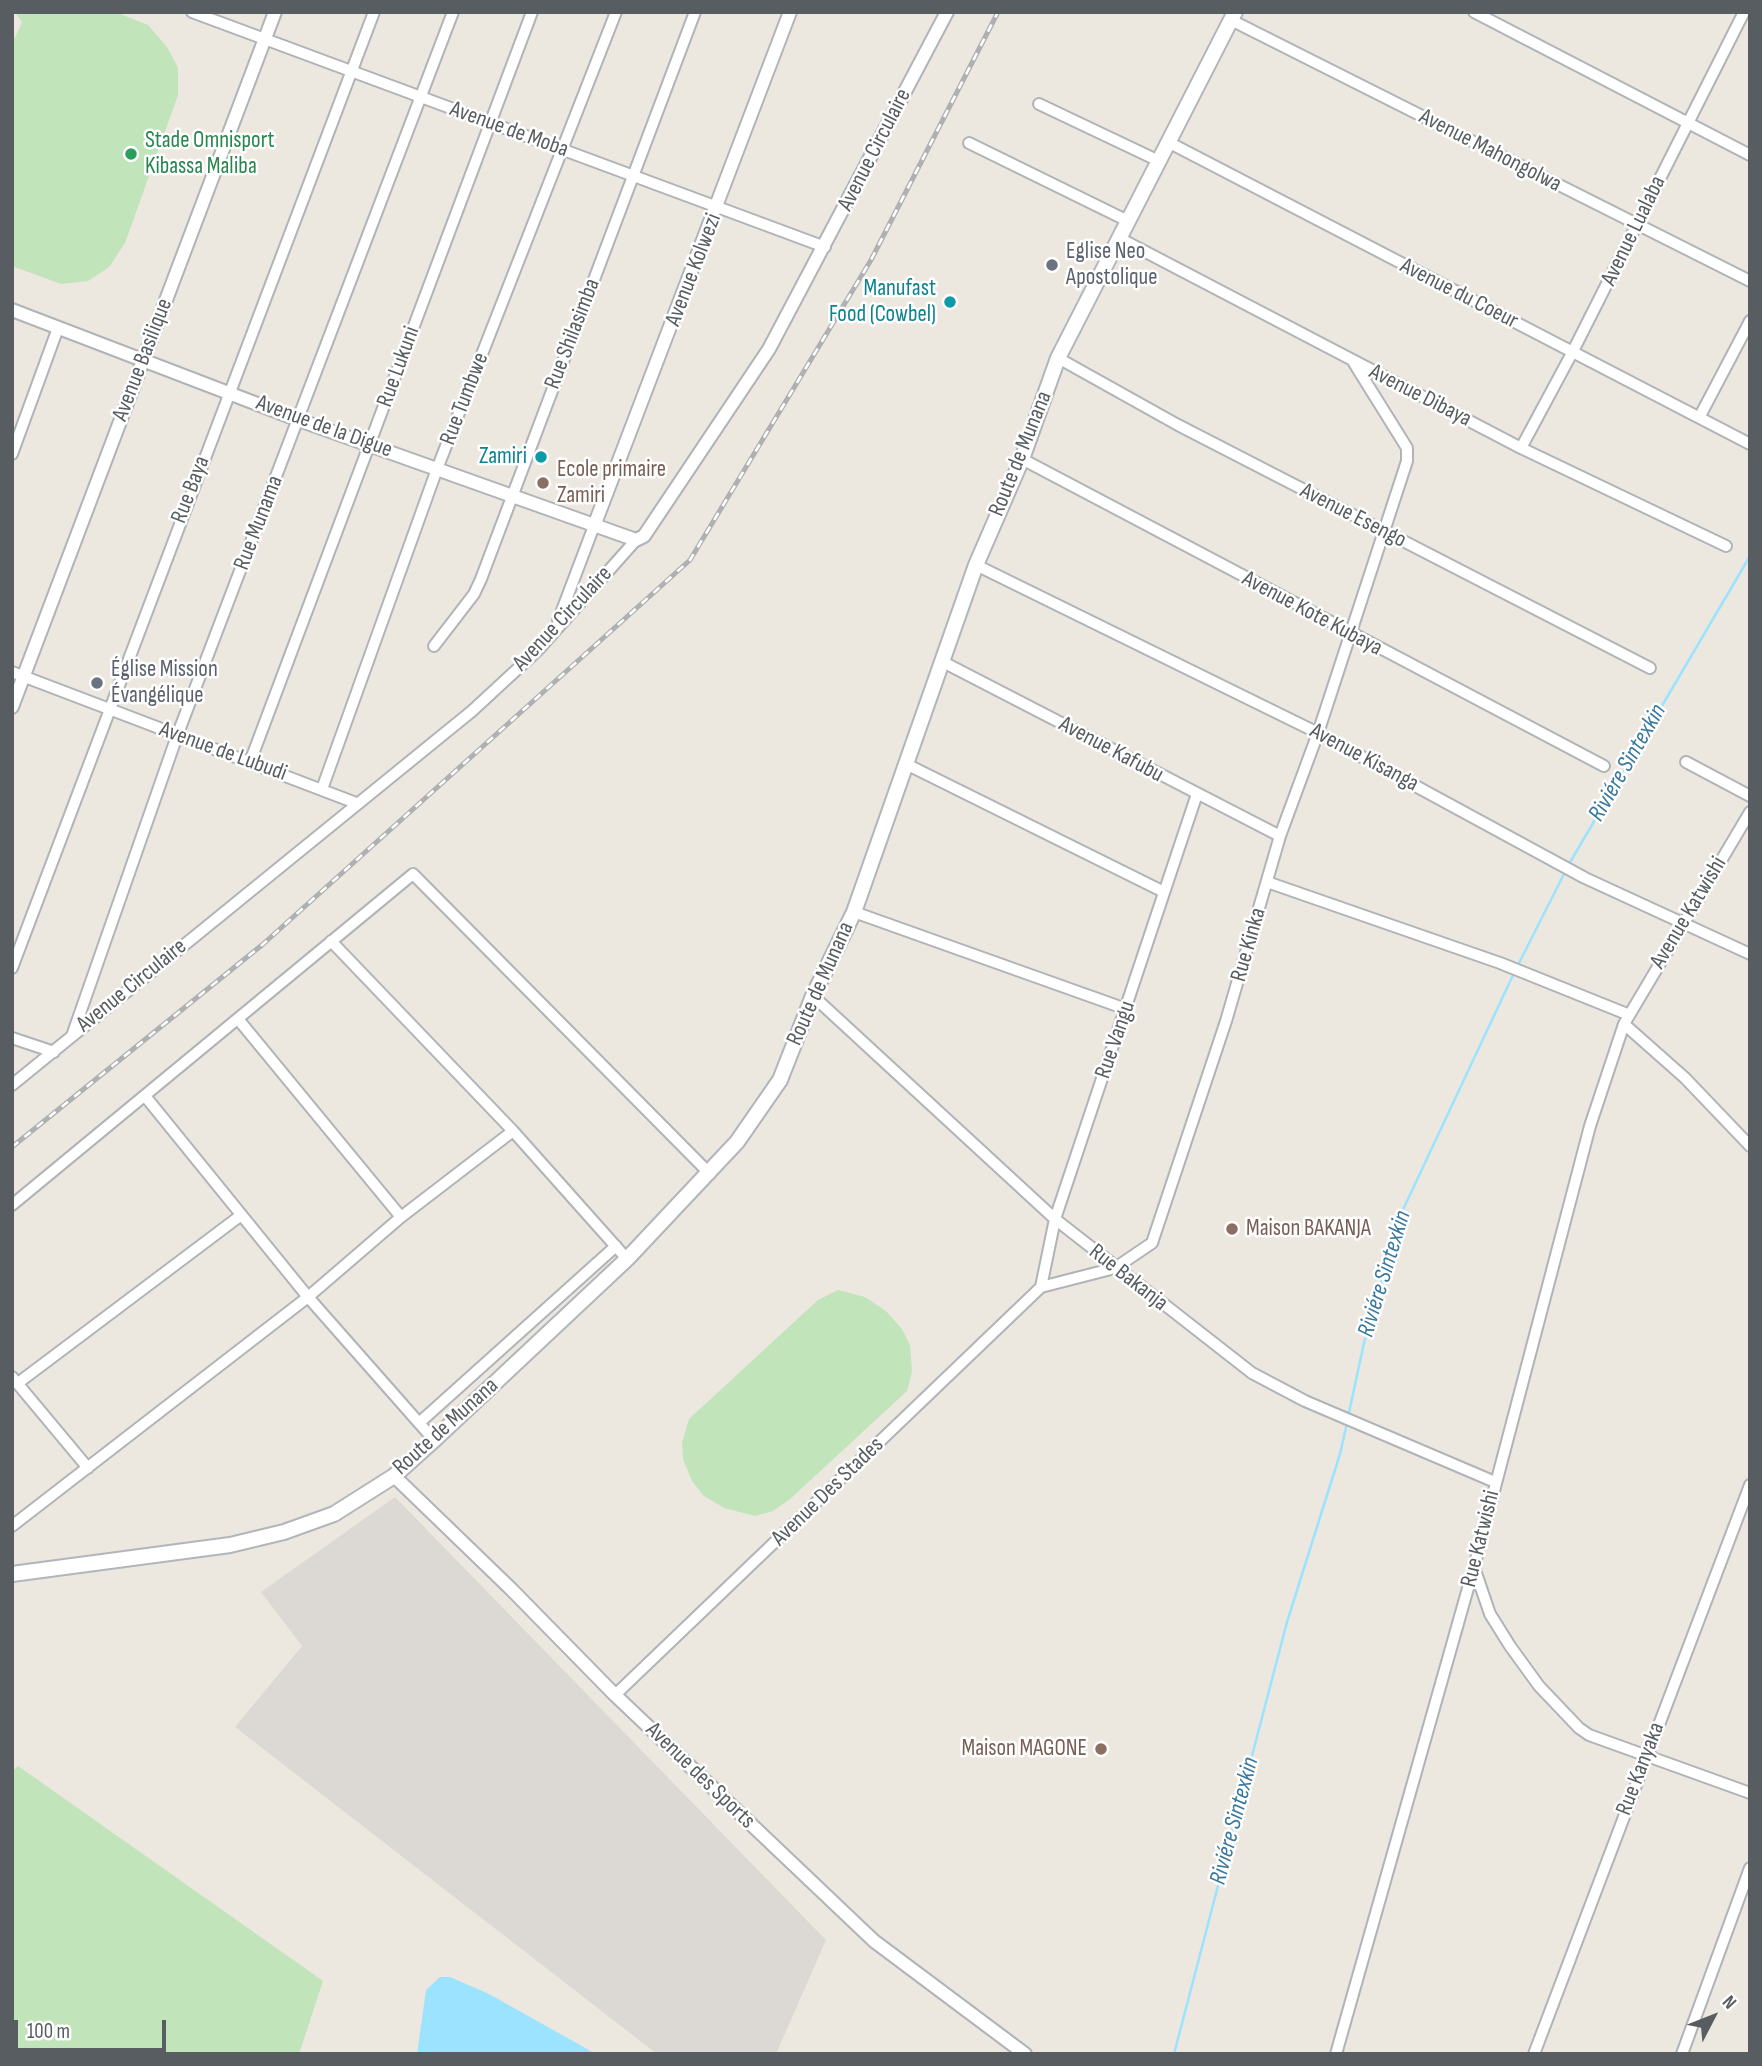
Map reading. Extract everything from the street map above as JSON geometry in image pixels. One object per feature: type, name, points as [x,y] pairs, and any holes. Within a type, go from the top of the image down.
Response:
[{"type":"main road","name":"Route de Munana","points":[[13,1572],[230,1545],[284,1532],[334,1514],[394,1476],[434,1440],[627,1259],[710,1174],[753,1122],[780,1080],[813,996],[854,912],[976,565],[1022,459],[1058,358],[1233,16]]},
{"type":"street","name":"Avenue de Moba","points":[[192,12],[825,247]]},
{"type":"street","name":"Avenue Basilique","points":[[12,707],[18,674],[143,359],[275,12]]},
{"type":"street","name":"Rue Baya","points":[[12,968],[374,12]]},
{"type":"street","name":"Rue Munama","points":[[72,1036],[177,736],[453,12]]},
{"type":"street","name":"Rue Lukuni","points":[[250,761],[532,12]]},
{"type":"street","name":"Rue Tumbwe","points":[[322,789],[437,469],[616,12]]},
{"type":"street","name":"Rue Shilasimba","points":[[434,646],[474,594],[695,12]]},
{"type":"street","name":"Avenue Kolwezi","points":[[594,526],[718,207],[790,12]]},
{"type":"street","name":"Avenue Circulaire","points":[[12,1085],[472,711],[538,650],[636,540],[643,536],[769,349],[947,12]]},
{"type":"street","points":[[1474,12],[1750,155]]},
{"type":"street","name":"Avenue Lualaba","points":[[1521,448],[1638,226],[1744,12]]},
{"type":"street","name":"Avenue Mahongolwa","points":[[1233,16],[1638,226],[1750,281]]},
{"type":"street","points":[[1039,104],[1159,161]]},
{"type":"street","name":"Avenue du Coeur","points":[[1168,142],[1750,444]]},
{"type":"street","points":[[969,144],[1128,221]]},
{"type":"street","name":"Avenue Dibaya","points":[[1119,238],[1354,363],[1521,448],[1726,547]]},
{"type":"street","name":"Avenue de la Digue","points":[[12,310],[299,420],[636,540]]},
{"type":"street","points":[[1700,416],[1750,321]]},
{"type":"street","points":[[12,454],[58,328]]},
{"type":"street","name":"Avenue Esengo","points":[[1058,358],[1178,425],[1650,668]]},
{"type":"street","name":"Rue Kinka","points":[[1041,1287],[1115,1268],[1145,1250],[1157,1234],[1226,1021],[1280,836],[1318,733],[1382,530],[1407,461],[1407,448],[1354,363]]},
{"type":"street","name":"Avenue Kote Kubaya","points":[[1022,459],[1350,635],[1604,766]]},
{"type":"street","points":[[555,629],[594,526]]},
{"type":"street","name":"Avenue Kisanga","points":[[976,565],[1318,733],[1585,878],[1750,954]]},
{"type":"street","name":"Avenue Kafubu","points":[[943,662],[1280,836]]},
{"type":"street","name":"Avenue de Lubudi","points":[[18,674],[356,803]]},
{"type":"street","points":[[1686,762],[1750,796]]},
{"type":"street","points":[[906,764],[1164,892]]},
{"type":"street","name":"Rue Vangu","points":[[1041,1287],[1055,1219],[1197,794]]},
{"type":"street","name":"Avenue Katwishi","points":[[1625,1019],[1750,812]]},
{"type":"street","points":[[12,1205],[409,875],[418,877],[543,1009],[710,1174]]},
{"type":"street","points":[[1267,882],[1488,958],[1625,1019],[1750,1146]]},
{"type":"street","points":[[854,912],[1126,1009]]},
{"type":"street","points":[[331,941],[513,1131],[627,1259]]},
{"type":"street","name":"Rue Bakanja","points":[[813,996],[1055,1219],[1252,1373],[1335,1413],[1495,1482]]},
{"type":"street","points":[[238,1019],[401,1217]]},
{"type":"street","name":"Rue Katwishi","points":[[1336,2054],[1474,1567],[1590,1126],[1625,1019]]},
{"type":"street","points":[[12,1038],[54,1052]]},
{"type":"street","points":[[145,1096],[308,1297],[434,1440]]},
{"type":"street","points":[[12,1526],[308,1297],[401,1217],[513,1131]]},
{"type":"street","points":[[88,1468],[15,1380],[240,1216]]},
{"type":"street","points":[[419,1423],[616,1246]]},
{"type":"street","name":"Avenue Des Stades","points":[[615,1695],[1041,1287]]},
{"type":"street","name":"Avenue des Sports","points":[[394,1476],[615,1695],[874,1941],[1025,2054]]},
{"type":"street","name":"Rue Kanyaka","points":[[1534,2054],[1749,1487]]},
{"type":"street","points":[[1474,1567],[1490,1614],[1539,1686],[1566,1716],[1589,1735],[1750,1793]]},
{"type":"street","points":[[1682,2054],[1750,1868]]},
{"type":"shaded area","points":[[395,1497],[826,1940],[776,2054],[657,2054],[235,1727],[302,1646],[261,1592]]},
{"type":"green space","points":[[15,12],[115,12],[148,25],[167,47],[178,68],[178,95],[125,243],[109,267],[88,281],[61,284],[12,266],[12,37],[15,38],[22,22]]},
{"type":"green space","points":[[838,1290],[865,1297],[886,1311],[902,1329],[910,1345],[912,1371],[907,1391],[789,1500],[773,1511],[755,1516],[724,1508],[704,1496],[692,1481],[683,1459],[682,1443],[689,1419],[818,1300]]},
{"type":"green space","points":[[18,1766],[323,1981],[299,2054],[12,2054],[12,1772]]},
{"type":"water","points":[[440,1977],[450,1977],[489,1994],[596,2054],[417,2054],[426,1990]]},
{"type":"waterway","name":"Riviére Sintexkin","points":[[1569,864],[1750,556]]},
{"type":"waterway","name":"Riviére Sintexkin","points":[[1517,967],[1566,870]]},
{"type":"waterway","name":"Riviére Sintexkin","points":[[1348,1417],[1364,1343],[1401,1214],[1514,973]]},
{"type":"waterway","name":"Riviére Sintexkin","points":[[1174,2054],[1287,1622],[1340,1454],[1347,1423]]},
{"type":"railway","points":[[12,1147],[262,945],[690,560],[871,260],[998,12]]},
{"type":"place","name":"Stade Omnisport Kibassa Maliba","points":[[131,154]]},
{"type":"place","name":"Eglise Neo Apostolique","points":[[1052,265]]},
{"type":"place","name":"Manufast Food (Cowbel)","points":[[950,302]]},
{"type":"place","name":"Zamiri","points":[[541,457]]},
{"type":"place","name":"Ecole primaire Zamiri","points":[[543,483]]},
{"type":"place","name":"Église Mission Évangélique","points":[[97,683]]},
{"type":"place","name":"Maison BAKANJA","points":[[1232,1229]]},
{"type":"place","name":"Maison MAGONE","points":[[1101,1749]]}]
